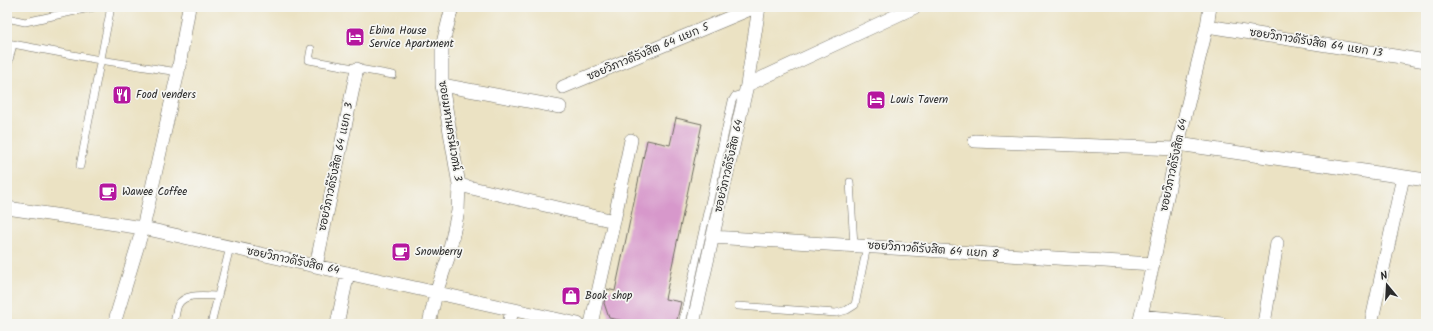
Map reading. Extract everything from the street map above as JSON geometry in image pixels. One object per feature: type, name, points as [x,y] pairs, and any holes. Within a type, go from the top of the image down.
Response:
[{"type":"street","points":[[116,324],[116,317],[143,228],[178,72],[189,7]]},
{"type":"street","name":"ซอยมหานครนิเวศน์ 3","points":[[429,324],[436,292],[448,258],[458,211],[459,185],[442,85],[442,47],[452,7]]},
{"type":"street","name":"ซอยวิภาวดีรังสิต 64 แยก 5","points":[[563,87],[755,7]]},
{"type":"street","name":"ซอยวิภาวดีรังสิต 64","points":[[693,324],[746,89],[759,7]]},
{"type":"street","points":[[746,89],[915,7]]},
{"type":"street","name":"ซอยวิภาวดีรังสิต 64","points":[[1140,320],[1177,146],[1207,26],[1210,7]]},
{"type":"street","name":"ซอยวิภาวดีรังสิต 64 แยก 13","points":[[1207,26],[1426,61]]},
{"type":"street","name":"ซอยวิภาวดีรังสิต 64 แยก 3","points":[[316,266],[357,69]]},
{"type":"street","points":[[442,85],[560,107]]},
{"type":"street","points":[[591,324],[631,140]]},
{"type":"street","points":[[975,141],[1177,146],[1426,180]]},
{"type":"street","points":[[1371,324],[1403,177]]},
{"type":"street","points":[[459,185],[614,221]]},
{"type":"street","name":"ซอยวิภาวดีรังสิต 64","points":[[7,208],[143,228],[578,324]]},
{"type":"street","name":"ซอยวิภาวดีรังสิต 64 แยก 8","points":[[712,237],[1153,264]]},
{"type":"street","points":[[1264,324],[1277,243]]},
{"type":"street","points":[[337,324],[348,273]]},
{"type":"street","points":[[510,324],[512,310]]},
{"type":"street","points":[[1140,320],[1222,324]]},
{"type":"lane","points":[[7,18],[25,22],[94,7]]},
{"type":"lane","points":[[80,166],[110,12],[108,7]]},
{"type":"lane","points":[[7,68],[10,44],[178,72]]},
{"type":"lane","points":[[311,50],[309,60],[393,75]]},
{"type":"lane","points":[[682,324],[732,101],[735,96],[746,89]]},
{"type":"lane","points":[[850,182],[854,245]]},
{"type":"lane","points":[[738,306],[836,312],[847,310],[855,305],[867,246]]},
{"type":"lane","points":[[211,324],[230,247]]},
{"type":"lane","points":[[174,324],[178,305],[184,299],[194,296],[218,296]]},
{"type":"building","points":[[676,118],[702,124],[665,299],[681,302],[676,324],[640,324],[609,318],[604,303],[607,289],[615,291],[647,140],[670,145]]},
{"type":"place","name":"Ebina House Service Apartment","points":[[355,37]]},
{"type":"place","name":"Food venders","points":[[122,95]]},
{"type":"place","name":"Louis Tavern","points":[[876,100]]},
{"type":"place","name":"Wawee Coffee","points":[[108,192]]},
{"type":"place","name":"Snowberry","points":[[401,252]]},
{"type":"place","name":"Book shop","points":[[571,296]]}]
